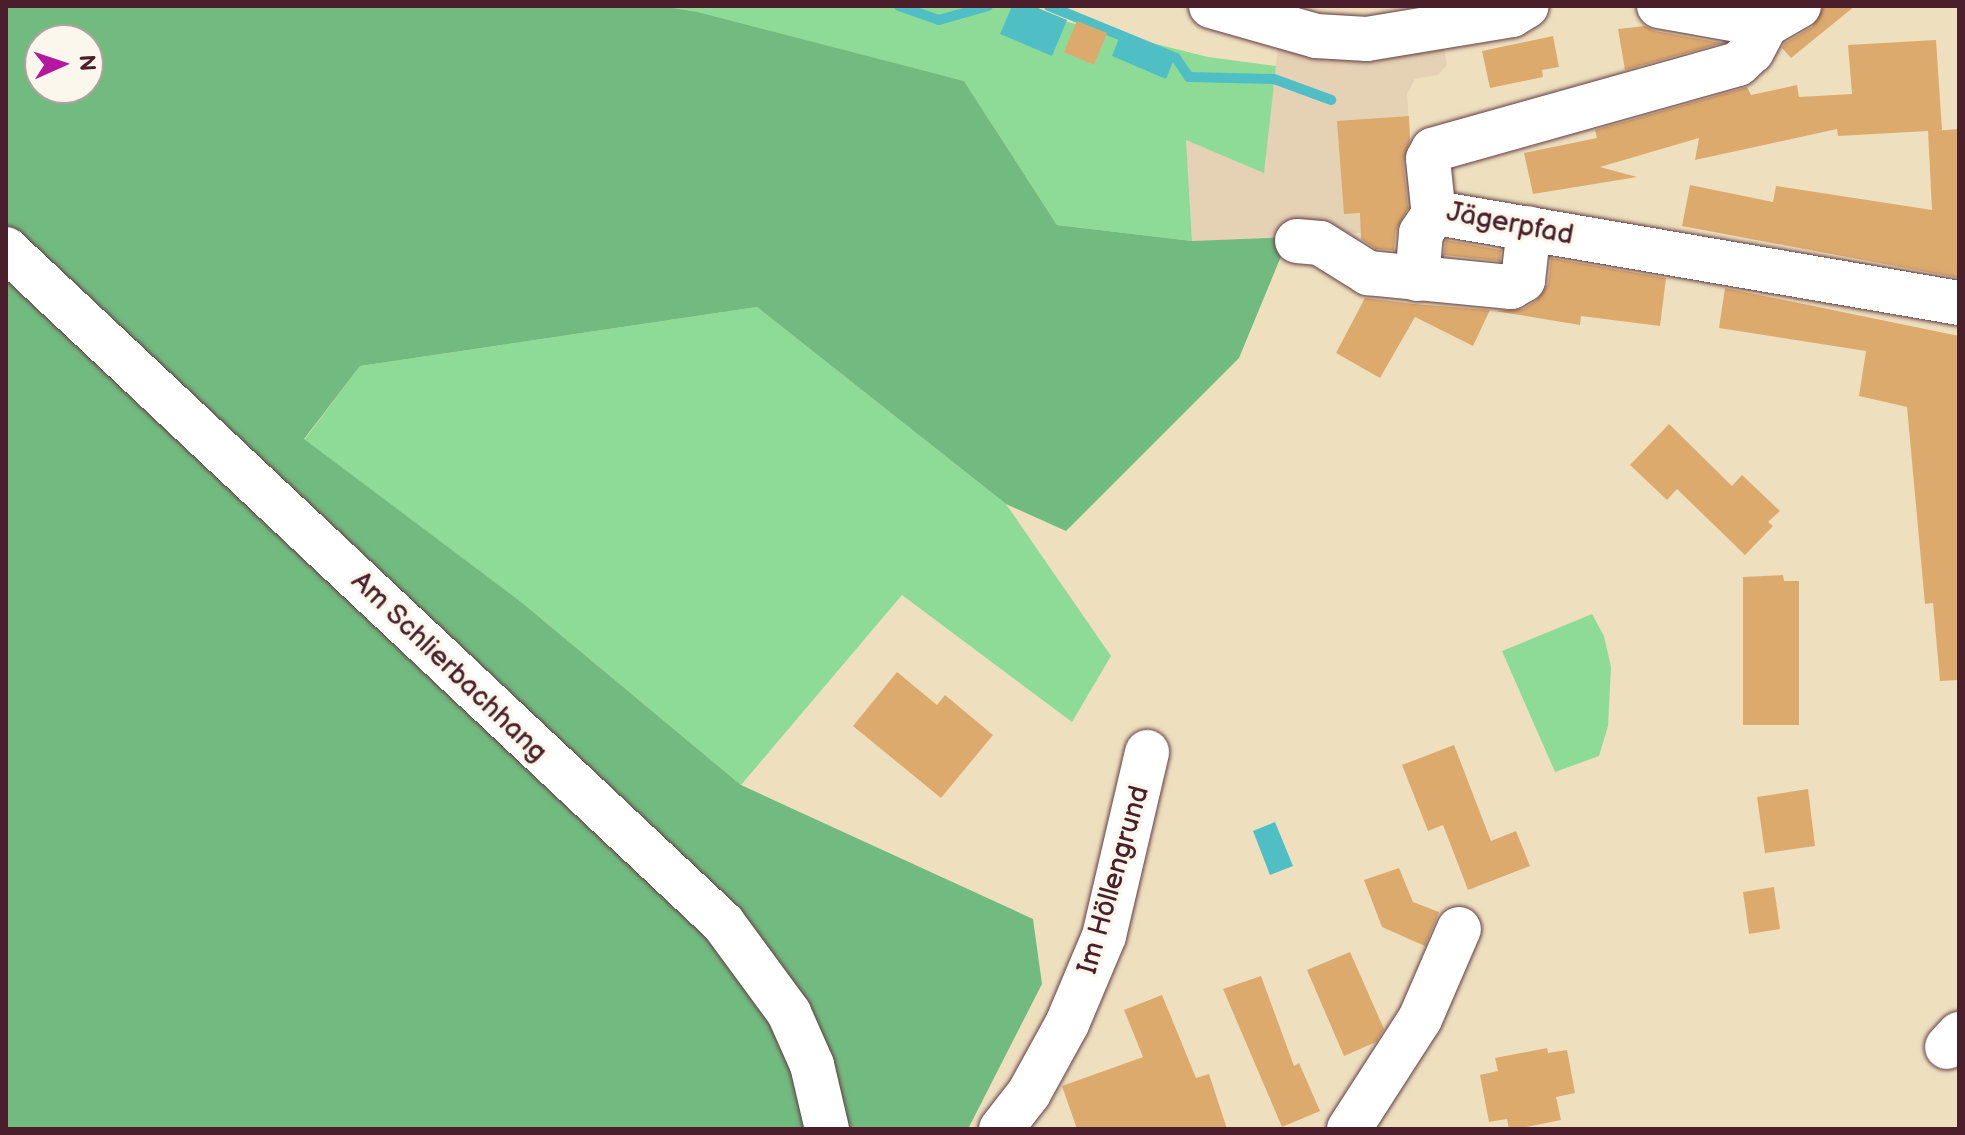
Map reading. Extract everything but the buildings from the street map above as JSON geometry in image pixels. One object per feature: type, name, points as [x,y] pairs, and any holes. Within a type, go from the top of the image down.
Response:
[{"type":"street","points":[[1211,6],[1316,36],[1367,39],[1512,15],[1527,6]]},
{"type":"street","points":[[1659,6],[1782,15]]},
{"type":"street","name":"Jägerpfad","points":[[1782,15],[1738,64],[1433,150],[1428,159],[1436,211],[1959,303]]},
{"type":"street","points":[[1417,279],[1421,233],[1436,211]]},
{"type":"street","points":[[1297,241],[1320,243],[1368,273],[1515,287],[1523,280],[1529,228]]},
{"type":"street","name":"Am Schlierbachhang","points":[[6,249],[723,923],[789,1013],[812,1065],[827,1129]]},
{"type":"street","name":"Im Höllengrund","points":[[1001,1129],[1029,1093],[1067,1024],[1104,936],[1154,757]]},
{"type":"street","points":[[1349,1129],[1420,1019],[1459,929]]},
{"type":"shaded area","points":[[1279,36],[1442,36],[1447,65],[1438,75],[1415,79],[1407,94],[1415,207],[1399,208],[1400,231],[1192,241],[1186,140],[1264,172]]},
{"type":"green space","points":[[6,6],[660,6],[697,12],[964,81],[1057,225],[1192,241],[1289,237],[1239,358],[1066,531],[1006,504],[757,307],[360,366],[304,439],[520,601],[741,785],[1033,919],[1042,984],[968,1129],[6,1129]]},
{"type":"green space","points":[[661,6],[1004,6],[1208,57],[1276,66],[1264,173],[1186,140],[1192,241],[1057,225],[964,81]]},
{"type":"green space","points":[[757,307],[1006,504],[1111,656],[1072,722],[902,595],[741,785],[520,601],[304,440],[360,366]]},
{"type":"green space","points":[[1592,614],[1604,636],[1611,667],[1608,726],[1599,756],[1555,772],[1502,651]]},
{"type":"water","points":[[1012,6],[1033,6],[1067,20],[1052,56],[1000,34]]},
{"type":"water","points":[[1120,36],[1174,59],[1166,79],[1112,56]]},
{"type":"water","points":[[1275,822],[1293,866],[1270,875],[1253,831]]},
{"type":"waterway","points":[[899,6],[939,20],[988,6]]},
{"type":"waterway","points":[[1049,6],[1176,58],[1189,77],[1274,79],[1331,100]]}]
